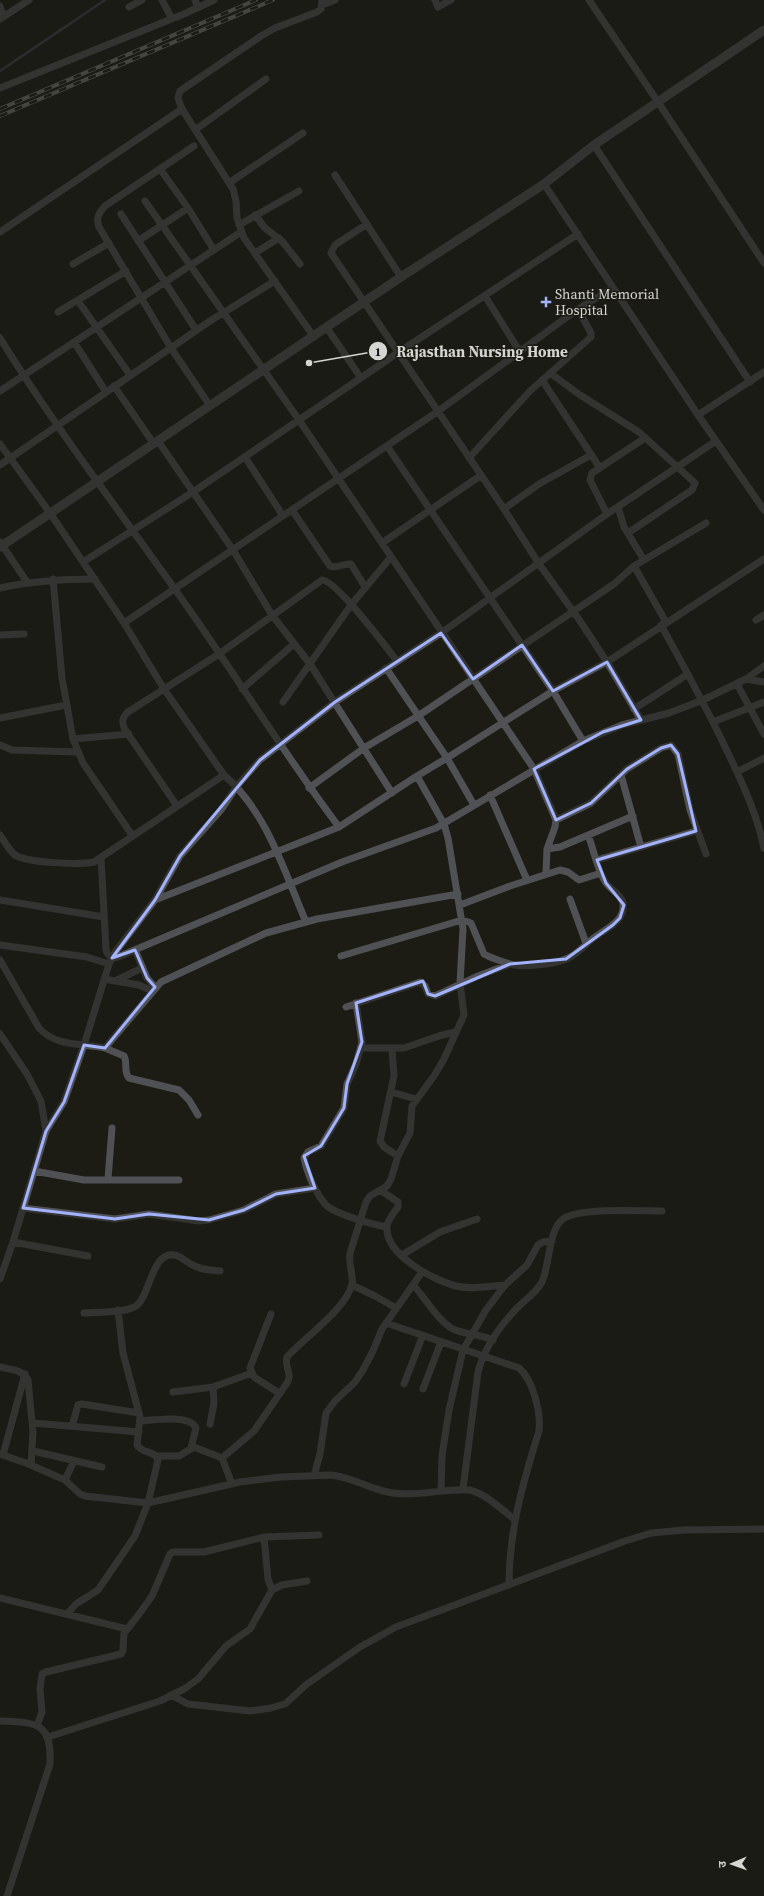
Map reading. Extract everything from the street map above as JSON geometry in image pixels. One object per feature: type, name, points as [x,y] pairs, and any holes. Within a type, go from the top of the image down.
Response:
[{"type":"street","points":[[0,6],[1,18],[29,0]]},
{"type":"street","points":[[129,7],[142,0]]},
{"type":"street","points":[[162,0],[172,19]]},
{"type":"street","points":[[195,0],[198,8]]},
{"type":"street","points":[[0,88],[172,19],[214,0]]},
{"type":"street","points":[[314,337],[241,232],[235,194],[182,109],[178,98],[180,91],[261,36],[275,28],[317,12],[322,3],[335,0]]},
{"type":"street","points":[[435,0],[438,7],[451,0]]},
{"type":"street","points":[[588,0],[658,102],[764,263]]},
{"type":"street","points":[[27,582],[1,545],[156,443],[401,277],[544,184],[594,145],[764,30]]},
{"type":"street","points":[[195,130],[266,78]]},
{"type":"street","points":[[0,232],[182,109]]},
{"type":"street","points":[[229,183],[303,133]]},
{"type":"street","points":[[594,145],[750,382]]},
{"type":"street","points":[[194,146],[105,206],[99,213],[97,219],[108,243],[171,348],[210,406]]},
{"type":"street","points":[[160,170],[188,208],[214,250]]},
{"type":"street","points":[[335,175],[401,277]]},
{"type":"street","points":[[544,184],[698,415],[764,510]]},
{"type":"street","points":[[239,225],[299,191]]},
{"type":"street","points":[[145,201],[264,370],[534,769],[556,820],[547,849],[546,873]]},
{"type":"street","points":[[138,241],[188,208]]},
{"type":"street","points":[[121,214],[196,330]]},
{"type":"street","points":[[255,216],[265,228],[279,238],[300,264]]},
{"type":"street","points":[[367,224],[335,245],[331,252],[399,352],[480,476],[504,508],[539,564],[573,610],[607,662],[641,720]]},
{"type":"street","points":[[0,391],[241,232]]},
{"type":"street","points":[[83,562],[193,492],[399,352],[578,234]]},
{"type":"street","points":[[255,253],[279,238]]},
{"type":"street","points":[[73,264],[108,243]]},
{"type":"street","points":[[58,312],[126,271]]},
{"type":"street","points":[[0,465],[196,330],[275,281]]},
{"type":"street","points":[[124,623],[437,412],[578,309],[613,288]]},
{"type":"street","points":[[485,296],[520,352]]},
{"type":"street","points":[[78,301],[130,375]]},
{"type":"street","points":[[469,458],[542,380],[591,337],[591,333],[578,309]]},
{"type":"street","points":[[327,328],[361,378]]},
{"type":"street","points":[[0,338],[24,376],[132,532],[175,589],[279,744],[339,827]]},
{"type":"street","points":[[74,342],[106,392]]},
{"type":"street","points":[[698,415],[764,372]]},
{"type":"street","points":[[550,373],[580,395],[645,438],[693,480],[695,487],[628,533]]},
{"type":"street","points":[[542,380],[600,468]]},
{"type":"street","points":[[114,386],[193,492],[233,550],[272,615],[310,664],[392,792]]},
{"type":"street","points":[[607,514],[590,480],[592,473],[645,438]]},
{"type":"street","points":[[0,1279],[14,1242],[46,1131],[64,1102],[111,961],[155,900],[180,856],[220,810],[237,786],[260,760],[335,702],[441,633],[607,514],[716,441]]},
{"type":"street","points":[[0,444],[95,579],[164,689],[224,775],[237,786],[266,829],[306,922]]},
{"type":"street","points":[[387,446],[553,691],[583,741]]},
{"type":"street","points":[[504,508],[530,490],[591,455]]},
{"type":"street","points":[[245,457],[282,516]]},
{"type":"street","points":[[382,543],[480,476]]},
{"type":"street","points":[[618,507],[622,523],[644,560]]},
{"type":"street","points":[[292,510],[330,566],[338,567],[346,563],[351,564],[365,587]]},
{"type":"street","points":[[310,788],[364,748],[418,716],[573,610],[614,584],[634,566],[706,523]]},
{"type":"street","points":[[283,702],[351,605],[391,557]]},
{"type":"street","points":[[155,900],[339,827],[553,691],[607,662],[663,623],[764,559]]},
{"type":"street","points":[[634,566],[688,674],[703,700],[762,824],[764,848]]},
{"type":"street","points":[[0,588],[27,582],[54,579],[95,579]]},
{"type":"street","points":[[54,579],[62,678],[73,739],[82,763],[132,835]]},
{"type":"street","points":[[177,806],[128,734],[122,721],[124,717],[128,712],[219,654],[322,580],[326,580],[331,584],[351,605],[397,661]]},
{"type":"street","points":[[756,620],[764,615]]},
{"type":"street","points":[[0,635],[24,634]]},
{"type":"street","points":[[242,690],[294,644]]},
{"type":"street","points":[[0,945],[111,961],[342,862],[444,824],[490,795],[583,741],[622,725],[669,713],[703,700],[746,679],[764,666]]},
{"type":"street","points":[[386,668],[447,758],[474,805]]},
{"type":"street","points":[[634,708],[688,674]]},
{"type":"street","points":[[746,679],[764,682]]},
{"type":"street","points":[[736,684],[764,734]]},
{"type":"street","points":[[713,722],[764,702]]},
{"type":"street","points":[[0,718],[61,706]]},
{"type":"street","points":[[73,739],[128,734]]},
{"type":"street","points":[[0,745],[12,750],[77,752]]},
{"type":"street","points":[[556,820],[591,802],[627,769],[668,745],[674,747],[678,754],[690,810],[696,831],[706,854]]},
{"type":"street","points":[[737,772],[764,758]]},
{"type":"street","points":[[0,835],[13,853],[27,860],[85,864],[101,858],[132,835],[224,775]]},
{"type":"street","points":[[621,775],[641,847]]},
{"type":"street","points":[[222,1458],[254,1431],[290,1379],[286,1357],[340,1305],[352,1285],[348,1261],[368,1199],[387,1186],[391,1180],[398,1156],[410,1133],[411,1110],[416,1099],[434,1076],[444,1059],[464,1015],[460,984],[462,920],[458,894],[444,824],[418,776]]},
{"type":"street","points":[[490,795],[527,880]]},
{"type":"street","points":[[547,849],[560,847],[632,816]]},
{"type":"street","points":[[597,860],[696,831]]},
{"type":"street","points":[[341,956],[462,920],[471,923],[484,954],[510,964],[526,965],[566,959],[573,956],[586,943],[613,926],[620,918],[623,910],[622,900],[606,883],[601,873],[588,835]]},
{"type":"street","points":[[101,858],[106,949],[111,961]]},
{"type":"street","points":[[460,905],[546,873],[564,870],[575,879],[583,880],[601,873]]},
{"type":"street","points":[[105,1048],[136,1014],[153,989],[161,982],[266,933],[306,922],[458,894]]},
{"type":"street","points":[[570,899],[586,943]]},
{"type":"street","points":[[0,900],[104,916]]},
{"type":"street","points":[[135,950],[153,989]]},
{"type":"street","points":[[0,960],[38,1028],[44,1034],[50,1038],[65,1043],[105,1048],[124,1056],[126,1058],[126,1072],[129,1078],[178,1090],[189,1100],[198,1115]]},
{"type":"street","points":[[346,1007],[415,983],[422,983],[431,996],[510,964]]},
{"type":"street","points":[[117,980],[142,968]]},
{"type":"street","points":[[104,979],[117,980],[153,989]]},
{"type":"street","points":[[356,1003],[362,1037],[361,1048],[347,1084],[344,1108],[340,1118],[321,1146],[305,1155],[305,1164],[315,1188],[327,1206],[360,1220],[387,1227]]},
{"type":"street","points":[[361,1048],[404,1048],[455,1032]]},
{"type":"street","points":[[0,1034],[27,1074],[41,1101],[46,1131]]},
{"type":"street","points":[[392,1049],[394,1076],[380,1141],[384,1147],[398,1156]]},
{"type":"street","points":[[391,1092],[416,1099]]},
{"type":"street","points":[[108,1180],[112,1128]]},
{"type":"street","points":[[34,1170],[84,1180],[179,1180]]},
{"type":"street","points":[[23,1208],[115,1219],[149,1214],[204,1220],[244,1210],[276,1194],[315,1188]]},
{"type":"street","points":[[380,1190],[398,1202],[399,1205],[387,1227],[390,1239],[412,1266],[422,1272],[456,1286],[467,1287],[505,1285]]},
{"type":"street","points":[[463,1489],[478,1372],[482,1356],[492,1340],[518,1308],[538,1288],[548,1263],[552,1241],[558,1224],[564,1219],[579,1213],[662,1211]]},
{"type":"street","points":[[402,1255],[440,1232],[477,1219]]},
{"type":"street","points":[[441,1490],[442,1456],[449,1410],[462,1350],[470,1334],[505,1285],[527,1265],[538,1245],[543,1242],[552,1241]]},
{"type":"street","points":[[14,1242],[88,1256]]},
{"type":"street","points":[[84,1313],[132,1308],[146,1295],[148,1282],[154,1269],[161,1260],[168,1256],[174,1255],[203,1270],[220,1270]]},
{"type":"street","points":[[314,1476],[320,1454],[326,1413],[335,1400],[355,1382],[386,1323],[414,1286],[422,1272]]},
{"type":"street","points":[[352,1285],[396,1308]]},
{"type":"street","points":[[414,1286],[445,1324],[454,1330],[480,1335],[492,1340]]},
{"type":"street","points":[[118,1310],[123,1353],[139,1412],[140,1421],[137,1442],[138,1448],[157,1456],[179,1456],[191,1448],[198,1447],[222,1458],[232,1484]]},
{"type":"street","points":[[271,1314],[251,1362],[252,1373],[254,1377],[279,1393]]},
{"type":"street","points":[[386,1323],[462,1350],[519,1368],[524,1372],[539,1410],[540,1420],[539,1431],[514,1519],[510,1545],[508,1585]]},
{"type":"street","points":[[404,1384],[423,1335]]},
{"type":"street","points":[[423,1389],[440,1342]]},
{"type":"street","points":[[0,1367],[25,1374]]},
{"type":"street","points":[[172,1392],[213,1387],[252,1373]]},
{"type":"street","points":[[25,1374],[2,1455],[31,1465],[65,1480],[80,1494],[86,1496],[148,1503],[266,1478],[339,1476],[361,1485],[392,1493],[406,1494],[463,1489],[476,1491],[514,1519]]},
{"type":"street","points":[[25,1374],[30,1389],[33,1423],[31,1465]]},
{"type":"street","points":[[210,1424],[214,1403],[213,1387]]},
{"type":"street","points":[[72,1426],[76,1409],[78,1405],[82,1404],[139,1412]]},
{"type":"street","points":[[140,1421],[174,1419],[190,1422],[196,1428],[191,1448]]},
{"type":"street","points":[[33,1423],[139,1432]]},
{"type":"street","points":[[32,1451],[102,1467]]},
{"type":"street","points":[[67,1614],[76,1604],[98,1590],[135,1536],[148,1503],[158,1460],[157,1456]]},
{"type":"street","points":[[65,1480],[74,1460]]},
{"type":"street","points":[[171,1696],[188,1704],[250,1711],[271,1708],[284,1704],[307,1684],[360,1647],[396,1627],[625,1541],[651,1533],[684,1530],[764,1529]]},
{"type":"street","points":[[37,1726],[42,1712],[40,1690],[42,1674],[121,1654],[123,1651],[124,1633],[137,1618],[152,1596],[170,1554],[174,1552],[204,1552],[264,1537],[319,1535]]},
{"type":"street","points":[[264,1537],[268,1579],[272,1590]]},
{"type":"street","points":[[48,1737],[160,1701],[184,1689],[198,1678],[226,1646],[250,1629],[272,1590],[282,1585],[307,1581]]},
{"type":"street","points":[[0,1598],[127,1629]]},
{"type":"street","points":[[0,1721],[24,1721],[37,1726],[48,1737],[51,1748],[50,1764],[7,1896]]},
{"type":"highlighted area","points":[[441,633],[473,679],[522,645],[553,691],[607,662],[641,720],[603,732],[534,769],[556,820],[591,803],[627,769],[661,748],[671,745],[678,754],[696,831],[597,860],[606,883],[624,905],[620,918],[613,925],[566,959],[510,964],[435,996],[428,994],[423,981],[356,1003],[362,1042],[347,1084],[344,1108],[321,1146],[304,1156],[315,1188],[276,1194],[244,1210],[209,1220],[149,1214],[115,1219],[23,1208],[46,1131],[64,1102],[84,1045],[105,1048],[155,987],[147,978],[135,950],[112,958],[155,900],[180,856],[260,760],[335,702]]},
{"type":"waterway","points":[[0,71],[105,0]]},
{"type":"railway","points":[[0,109],[256,0]]},
{"type":"railway","points":[[0,116],[273,0]]},
{"type":"place","name":"Shanti Memorial Hospital","points":[[546,302]]},
{"type":"place","name":"Rajasthan Nursing Home","points":[[309,363]]}]
